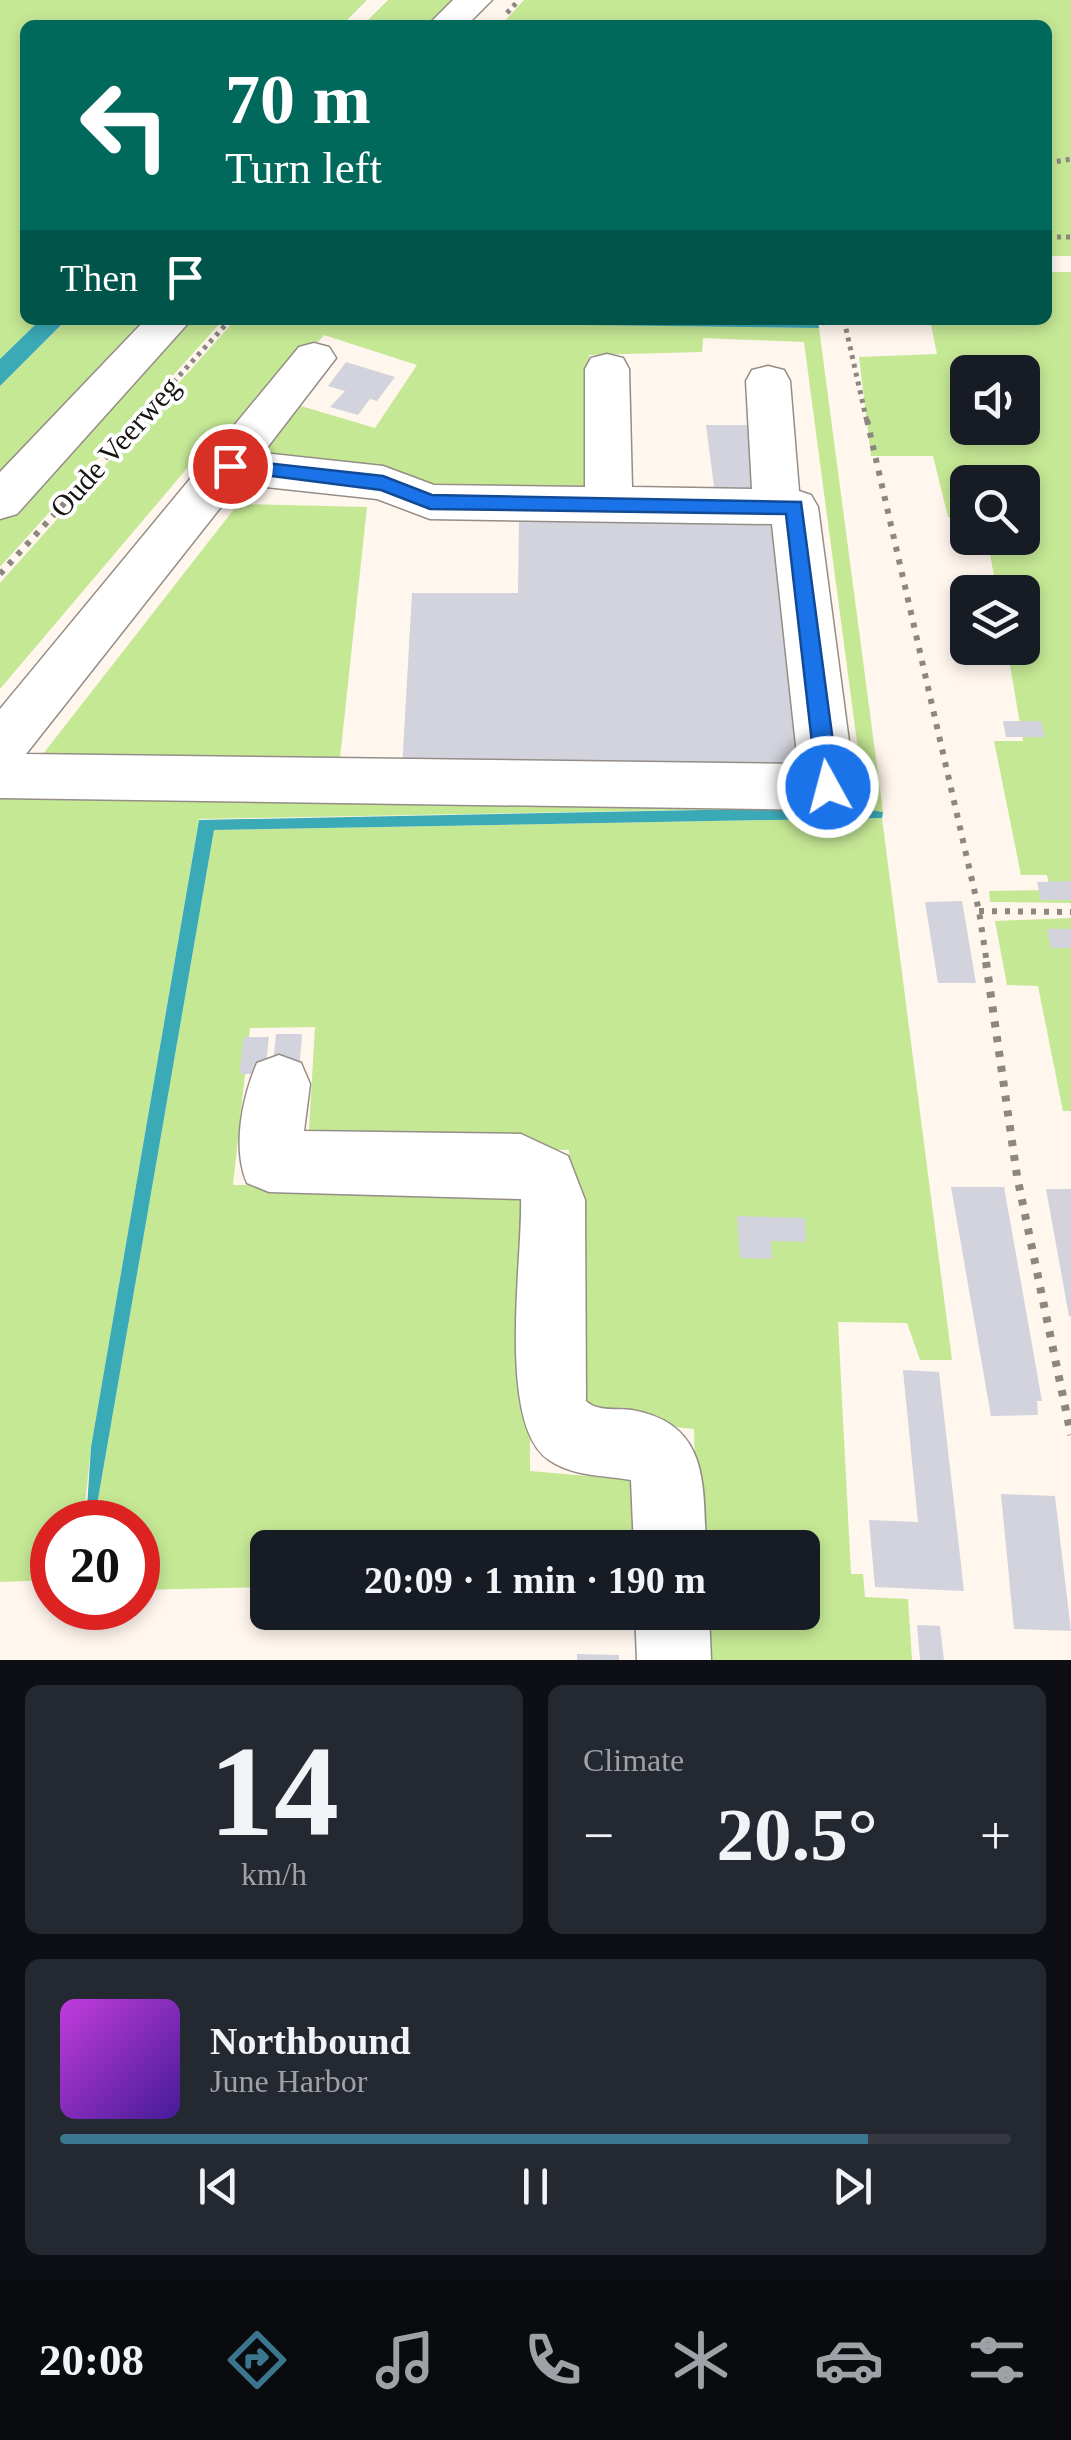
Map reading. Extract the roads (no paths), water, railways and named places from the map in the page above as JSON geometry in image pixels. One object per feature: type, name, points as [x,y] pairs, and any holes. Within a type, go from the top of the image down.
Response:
[{"type":"street","points":[[452,20],[474,0]]},
{"type":"street","name":"Oude Veerweg","points":[[0,502],[165,325]]},
{"type":"street","points":[[0,747],[314,358]]},
{"type":"street","points":[[768,381],[778,507]]},
{"type":"street","points":[[600,395],[609,505]]},
{"type":"street","points":[[0,776],[828,787],[794,507],[430,502],[383,483],[230,466]]},
{"type":"street","points":[[278,1084],[270,1161],[521,1165],[546,1178],[554,1200],[552,1403],[556,1418],[572,1437],[583,1442],[639,1444],[662,1460],[667,1471],[669,1530]]},
{"type":"street","points":[[673,1630],[674,1660]]},
{"type":"water","points":[[35,325],[61,325],[0,386],[0,359]]},
{"type":"water","points":[[581,325],[819,325],[819,328]]},
{"type":"water","points":[[850,807],[883,812],[882,818],[214,830],[98,1500],[88,1500],[91,1447],[199,820]]}]
